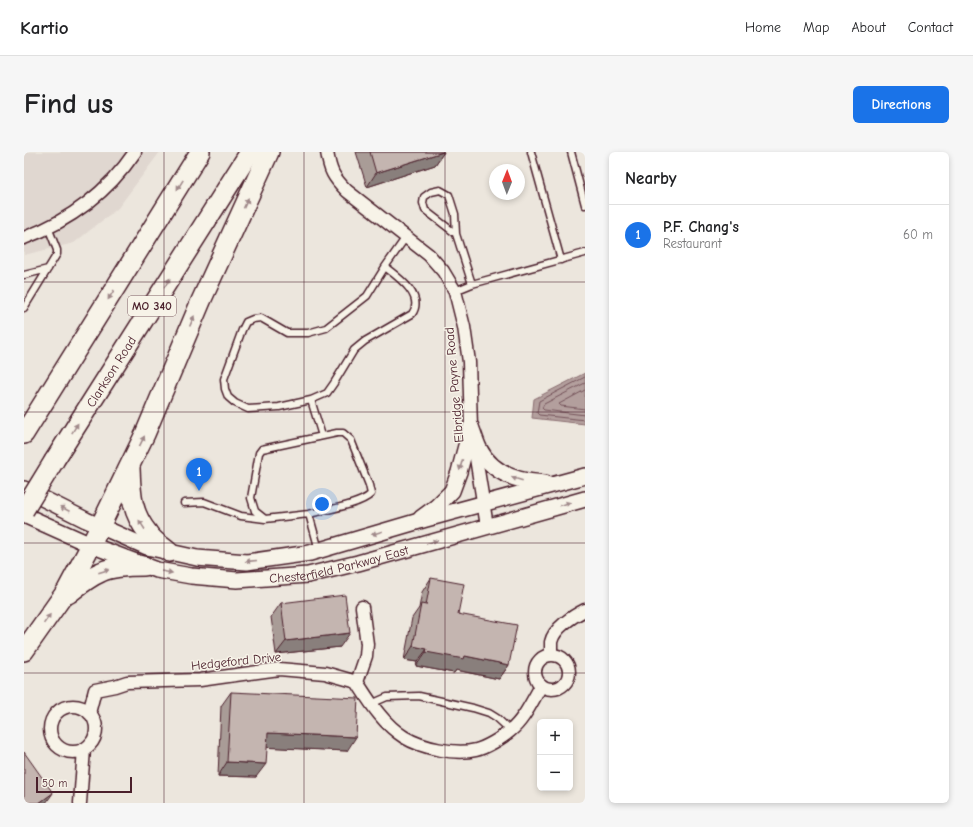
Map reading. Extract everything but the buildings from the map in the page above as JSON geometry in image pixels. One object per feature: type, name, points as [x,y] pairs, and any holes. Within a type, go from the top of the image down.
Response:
[{"type":"main road","name":"MO 340","points":[[24,434],[200,152]]},
{"type":"main road","name":"Clarkson Road","points":[[24,510],[250,152]]},
{"type":"main road","points":[[24,651],[67,590],[91,545],[145,434],[201,301],[269,152]]},
{"type":"main road","points":[[130,465],[131,494],[135,514],[148,534],[170,552]]},
{"type":"main road","points":[[60,600],[82,583],[103,571],[131,566],[144,566]]},
{"type":"street","points":[[24,238],[69,217],[90,201],[111,183],[135,152]]},
{"type":"street","name":"Elbridge Payne Road","points":[[327,152],[330,170],[337,181],[347,191],[429,254],[443,271],[455,292],[464,327],[469,362],[471,427],[482,503],[487,526]]},
{"type":"street","points":[[471,427],[479,449],[488,461],[501,473],[509,477],[528,482],[556,484]]},
{"type":"street","points":[[415,522],[436,507],[452,491],[459,472],[471,427]]},
{"type":"street","name":"Chesterfield Parkway East","points":[[24,489],[147,548],[197,558],[247,562],[310,553],[482,503],[585,476]]},
{"type":"street","name":"Chesterfield Parkway East","points":[[24,515],[91,545],[157,570],[191,576],[237,580],[308,575],[358,563],[585,498]]},
{"type":"street","points":[[362,607],[367,644],[366,656],[357,682],[371,704],[390,726],[404,737],[424,746],[453,751],[476,750],[493,742],[511,731],[524,716],[541,686]]},
{"type":"street","points":[[551,655],[552,641],[560,627],[576,614],[585,610]]},
{"type":"street","points":[[551,655],[556,656],[566,662],[568,667],[568,678],[562,687],[551,690],[541,686],[535,676],[537,664],[540,660],[551,655]]},
{"type":"street","name":"Hedgeford Drive","points":[[88,713],[95,690],[127,682],[200,680],[279,670],[325,673],[357,682]]},
{"type":"street","points":[[67,707],[75,707],[82,709],[93,718],[95,732],[93,739],[84,749],[77,752],[62,750],[51,738],[50,723],[60,710],[67,707]]},
{"type":"street","points":[[80,803],[84,749]]},
{"type":"lane","points":[[531,152],[561,260]]},
{"type":"lane","points":[[571,152],[585,205]]},
{"type":"lane","points":[[456,234],[425,210],[423,203],[424,197],[431,192],[440,190],[449,195],[455,214],[456,234],[472,284]]},
{"type":"lane","points":[[24,308],[55,259],[57,250],[48,227]]},
{"type":"lane","points":[[385,267],[400,279],[415,297],[415,309],[412,314],[365,341],[354,350],[334,383],[326,393],[311,400],[279,407],[248,409],[228,397],[224,379],[246,322],[261,318],[287,333],[308,333],[326,328],[367,296],[385,267],[406,237]]},
{"type":"lane","points":[[455,292],[472,284],[585,253]]},
{"type":"lane","points":[[24,275],[48,269]]},
{"type":"lane","points":[[311,400],[322,436]]},
{"type":"lane","points":[[184,503],[204,502],[241,516],[265,519],[309,514],[350,504],[371,494],[369,485],[348,436],[343,433],[322,436],[262,449],[259,452],[250,498],[255,511],[265,519]]},
{"type":"lane","points":[[309,514],[319,550]]},
{"type":"lane","points":[[371,704],[387,697],[425,697],[489,713],[511,731]]},
{"type":"shaded area","points":[[24,152],[160,152],[118,208],[74,243],[24,255]]},
{"type":"water","points":[[585,373],[585,424],[532,418],[534,399]]},
{"type":"place","name":"P.F. Chang's","points":[[199,491]]}]
